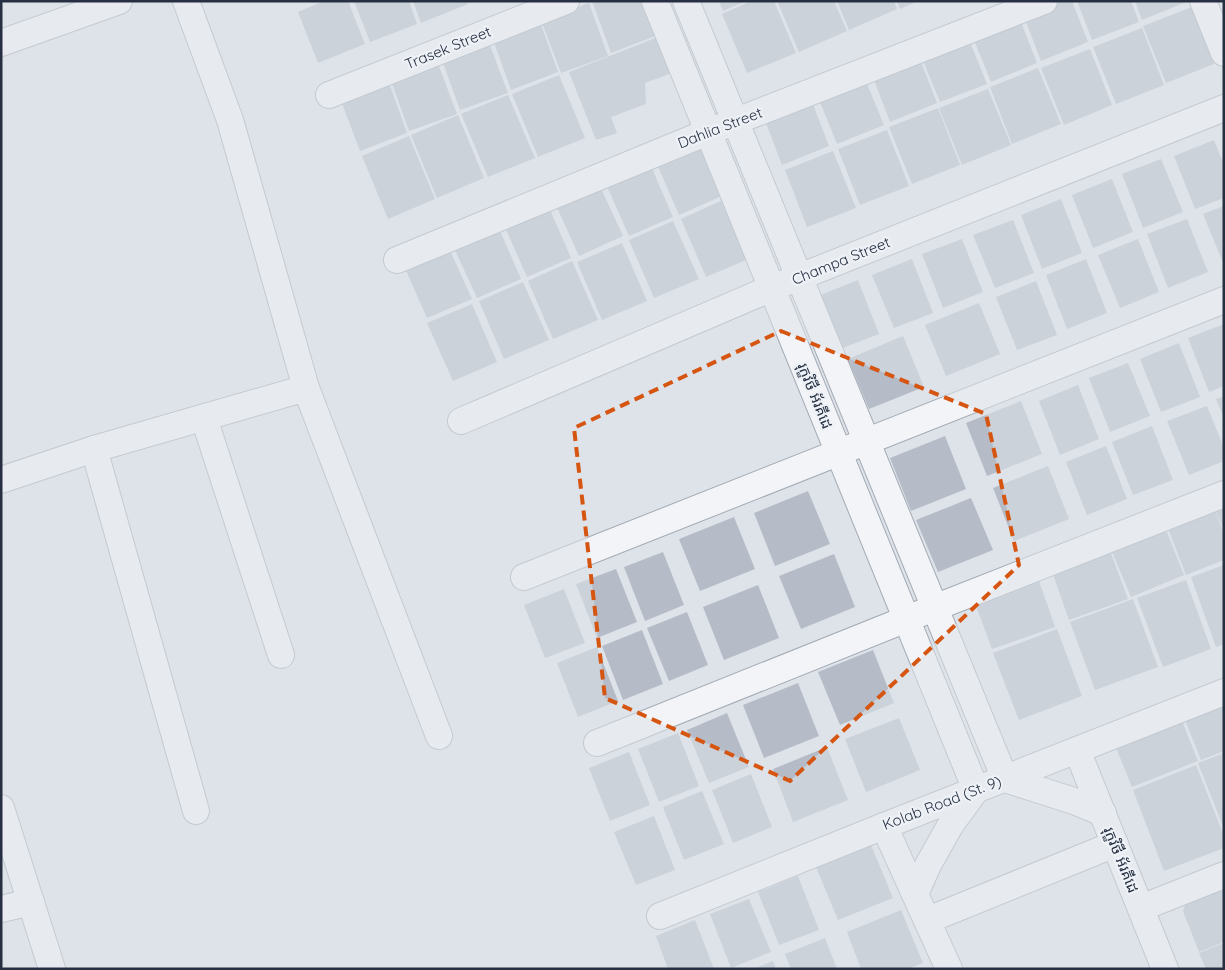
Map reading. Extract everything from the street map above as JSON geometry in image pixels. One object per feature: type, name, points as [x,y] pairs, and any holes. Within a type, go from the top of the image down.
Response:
[{"type":"street","points":[[1,43],[119,1]]},
{"type":"street","points":[[186,1],[230,120],[306,388],[439,736]]},
{"type":"street","name":"Trasek Street","points":[[329,95],[566,1]]},
{"type":"street","name":"រុក្ខវិថី អ័រគីដេ","points":[[655,1],[976,790]]},
{"type":"street","name":"រុក្ខវិថី អ័រគីដេ","points":[[686,1],[1005,779]]},
{"type":"street","name":"Dahlia Street","points":[[397,260],[708,132],[1044,1]]},
{"type":"street","points":[[1203,1],[1224,53]]},
{"type":"street","name":"Champa Street","points":[[460,421],[772,288],[1224,108]]},
{"type":"street","points":[[524,577],[1224,300]]},
{"type":"street","points":[[1,480],[94,449],[306,388]]},
{"type":"street","points":[[204,418],[281,655]]},
{"type":"street","points":[[94,449],[196,812]]},
{"type":"street","points":[[597,743],[1224,494]]},
{"type":"street","name":"Kolab Road (St. 9)","points":[[660,916],[1224,692]]},
{"type":"street","name":"រុក្ខវិថី អ័រគីដេ","points":[[1077,750],[1165,969]]},
{"type":"street","points":[[1005,779],[1074,801],[1103,813]]},
{"type":"street","points":[[915,894],[928,865],[951,824],[976,790]]},
{"type":"street","points":[[1,808],[52,969]]},
{"type":"street","points":[[884,826],[949,969]]},
{"type":"street","points":[[928,920],[1115,844]]},
{"type":"street","points":[[1140,908],[1224,875]]},
{"type":"street","points":[[1,909],[31,902]]},
{"type":"highlighted area","points":[[781,331],[986,414],[1019,565],[790,781],[605,698],[574,428]]},
{"type":"building","points":[[324,1],[348,1],[365,44],[318,63],[298,12]]},
{"type":"building","points":[[354,1],[409,1],[417,24],[370,42]]},
{"type":"building","points":[[413,1],[467,1],[468,4],[421,23]]},
{"type":"building","points":[[592,1],[646,1],[658,35],[611,53]]},
{"type":"building","points":[[719,1],[746,1],[723,11]]},
{"type":"building","points":[[751,1],[774,1],[796,53],[747,73],[722,14]]},
{"type":"building","points":[[777,1],[834,1],[847,31],[799,52]]},
{"type":"building","points":[[837,1],[894,1],[897,9],[849,30]]},
{"type":"building","points":[[897,1],[918,1],[900,9]]},
{"type":"building","points":[[1056,1],[1072,1],[1088,42],[1041,61],[1023,14]]},
{"type":"building","points":[[1077,1],[1131,1],[1139,22],[1092,40]]},
{"type":"building","points":[[1135,1],[1189,1],[1142,20]]},
{"type":"building","points":[[589,3],[608,56],[561,73],[541,20]]},
{"type":"building","points":[[1192,7],[1214,64],[1166,83],[1143,26]]},
{"type":"building","points":[[1019,17],[1037,63],[991,82],[972,35]]},
{"type":"building","points":[[539,19],[558,72],[511,90],[492,37]]},
{"type":"building","points":[[1142,28],[1164,85],[1116,104],[1093,47]]},
{"type":"building","points":[[658,37],[672,73],[645,83],[646,104],[611,117],[617,133],[596,140],[569,72]]},
{"type":"building","points":[[968,37],[987,84],[940,102],[921,56]]},
{"type":"building","points":[[488,40],[508,93],[460,110],[441,57]]},
{"type":"building","points":[[1090,49],[1112,105],[1064,125],[1041,68]]},
{"type":"building","points":[[919,57],[937,103],[890,122],[872,75]]},
{"type":"building","points":[[437,61],[457,114],[409,131],[390,78]]},
{"type":"building","points":[[1038,68],[1061,124],[1012,144],[990,87]]},
{"type":"building","points":[[559,75],[585,138],[538,157],[512,94]]},
{"type":"building","points":[[865,79],[884,125],[837,144],[818,97]]},
{"type":"building","points":[[388,80],[407,133],[360,151],[340,98]]},
{"type":"building","points":[[988,89],[1011,145],[962,165],[939,108]]},
{"type":"building","points":[[508,95],[535,158],[488,177],[461,114]]},
{"type":"building","points":[[811,99],[829,146],[782,165],[764,118]]},
{"type":"building","points":[[938,108],[960,165],[912,184],[889,127]]},
{"type":"building","points":[[458,115],[484,178],[437,198],[411,135]]},
{"type":"building","points":[[887,130],[909,186],[860,205],[838,149]]},
{"type":"building","points":[[409,136],[435,199],[388,219],[362,156]]},
{"type":"building","points":[[1214,140],[1224,165],[1224,198],[1195,209],[1174,156]]},
{"type":"building","points":[[700,143],[724,195],[679,215],[656,162]]},
{"type":"building","points":[[833,151],[856,208],[807,227],[785,170]]},
{"type":"building","points":[[1161,159],[1183,212],[1143,228],[1122,174]]},
{"type":"building","points":[[650,164],[673,217],[629,236],[606,184]]},
{"type":"building","points":[[1112,179],[1133,232],[1093,248],[1072,195]]},
{"type":"building","points":[[599,184],[623,236],[579,256],[555,203]]},
{"type":"building","points":[[725,199],[751,258],[706,277],[681,219]]},
{"type":"building","points":[[1061,199],[1082,253],[1042,269],[1021,215]]},
{"type":"building","points":[[548,205],[571,258],[527,277],[504,225]]},
{"type":"building","points":[[1224,206],[1224,265],[1203,214]]},
{"type":"building","points":[[1187,219],[1208,272],[1168,288],[1147,234]]},
{"type":"building","points":[[1013,220],[1034,273],[995,288],[973,235]]},
{"type":"building","points":[[673,221],[699,279],[654,298],[629,240]]},
{"type":"building","points":[[498,226],[521,279],[477,298],[453,246]]},
{"type":"building","points":[[962,239],[983,292],[943,308],[922,254]]},
{"type":"building","points":[[1138,239],[1159,292],[1120,308],[1098,255]]},
{"type":"building","points":[[622,243],[647,301],[602,320],[577,262]]},
{"type":"building","points":[[448,246],[472,299],[427,318],[404,266]]},
{"type":"building","points":[[912,259],[933,313],[894,328],[872,275]]},
{"type":"building","points":[[1086,259],[1107,313],[1067,329],[1046,275]]},
{"type":"building","points":[[572,261],[598,320],[553,339],[528,281]]},
{"type":"building","points":[[858,280],[879,334],[840,349],[818,296]]},
{"type":"building","points":[[1036,281],[1057,335],[1017,350],[996,297]]},
{"type":"building","points":[[523,282],[549,340],[504,359],[479,301]]},
{"type":"building","points":[[979,303],[1000,354],[946,376],[925,325]]},
{"type":"building","points":[[472,304],[497,362],[453,381],[427,323]]},
{"type":"building","points":[[1224,324],[1224,386],[1209,392],[1188,338]]},
{"type":"building","points":[[903,336],[924,387],[869,409],[848,359]]},
{"type":"building","points":[[1179,343],[1200,397],[1161,412],[1140,359]]},
{"type":"building","points":[[1128,363],[1150,416],[1110,432],[1089,378]]},
{"type":"building","points":[[1078,385],[1099,439],[1060,455],[1039,401]]},
{"type":"building","points":[[1224,396],[1224,418],[1216,399]]},
{"type":"building","points":[[1021,401],[1042,454],[987,476],[966,423]]},
{"type":"building","points":[[1207,406],[1224,448],[1224,461],[1189,475],[1167,421]]},
{"type":"building","points":[[1152,426],[1173,480],[1133,495],[1112,442]]},
{"type":"building","points":[[945,436],[966,489],[911,511],[890,458]]},
{"type":"building","points":[[1106,446],[1127,499],[1087,515],[1066,462]]},
{"type":"building","points":[[1048,466],[1069,519],[1014,541],[993,488]]},
{"type":"building","points":[[808,491],[830,544],[775,566],[754,513]]},
{"type":"building","points":[[971,498],[993,550],[938,572],[916,520]]},
{"type":"building","points":[[1224,500],[1224,530],[1213,505]]},
{"type":"building","points":[[1213,505],[1224,534],[1224,560],[1186,575],[1166,523]]},
{"type":"building","points":[[734,517],[755,569],[700,591],[679,539]]},
{"type":"building","points":[[1164,525],[1184,575],[1131,597],[1110,547]]},
{"type":"building","points":[[1108,545],[1128,599],[1069,620],[1050,566]]},
{"type":"building","points":[[663,552],[684,605],[645,621],[624,567]]},
{"type":"building","points":[[834,554],[855,607],[801,629],[779,576]]},
{"type":"building","points":[[1224,565],[1224,644],[1216,647],[1191,577]]},
{"type":"building","points":[[616,569],[637,622],[597,638],[576,584]]},
{"type":"building","points":[[1037,575],[1055,627],[992,649],[973,598]]},
{"type":"building","points":[[1186,580],[1211,649],[1163,667],[1137,598]]},
{"type":"building","points":[[758,585],[779,638],[724,660],[703,607]]},
{"type":"building","points":[[564,589],[585,643],[545,658],[524,605]]},
{"type":"building","points":[[1133,599],[1158,667],[1095,690],[1070,622]]},
{"type":"building","points":[[687,612],[708,665],[669,681],[647,628]]},
{"type":"building","points":[[1057,629],[1082,696],[1019,720],[993,653]]},
{"type":"building","points":[[642,630],[663,684],[623,700],[602,646]]},
{"type":"building","points":[[597,647],[618,701],[578,717],[557,663]]},
{"type":"building","points":[[873,650],[894,703],[840,725],[818,672]]},
{"type":"building","points":[[798,683],[819,736],[764,758],[743,705]]},
{"type":"building","points":[[1224,694],[1224,751],[1201,760],[1181,710]]},
{"type":"building","points":[[1178,711],[1198,761],[1132,787],[1112,738]]},
{"type":"building","points":[[727,713],[749,767],[709,783],[687,730]]},
{"type":"building","points":[[899,718],[920,770],[866,792],[845,739]]},
{"type":"building","points":[[678,733],[699,786],[659,802],[638,749]]},
{"type":"building","points":[[827,747],[848,800],[793,822],[773,769]]},
{"type":"building","points":[[629,752],[650,805],[610,821],[589,768]]},
{"type":"building","points":[[1224,753],[1224,829],[1198,763]]},
{"type":"building","points":[[1196,765],[1224,836],[1224,848],[1164,871],[1133,790]]},
{"type":"building","points":[[751,774],[772,827],[733,843],[712,790]]},
{"type":"building","points":[[702,791],[724,844],[684,860],[663,807]]},
{"type":"building","points":[[654,816],[675,870],[636,885],[614,832]]},
{"type":"building","points":[[871,845],[893,898],[838,920],[816,867]]},
{"type":"building","points":[[798,876],[819,930],[779,945],[758,892]]},
{"type":"building","points":[[1224,880],[1224,942],[1199,952],[1183,911],[1189,894]]},
{"type":"building","points":[[749,899],[771,952],[731,968],[710,914]]},
{"type":"building","points":[[901,910],[923,963],[908,969],[861,969],[847,932]]},
{"type":"building","points":[[695,920],[714,969],[668,969],[656,936]]},
{"type":"building","points":[[825,938],[837,969],[791,969],[785,954]]},
{"type":"building","points":[[1224,943],[1224,969],[1206,969],[1199,953]]},
{"type":"building","points":[[773,961],[776,969],[753,969]]}]
